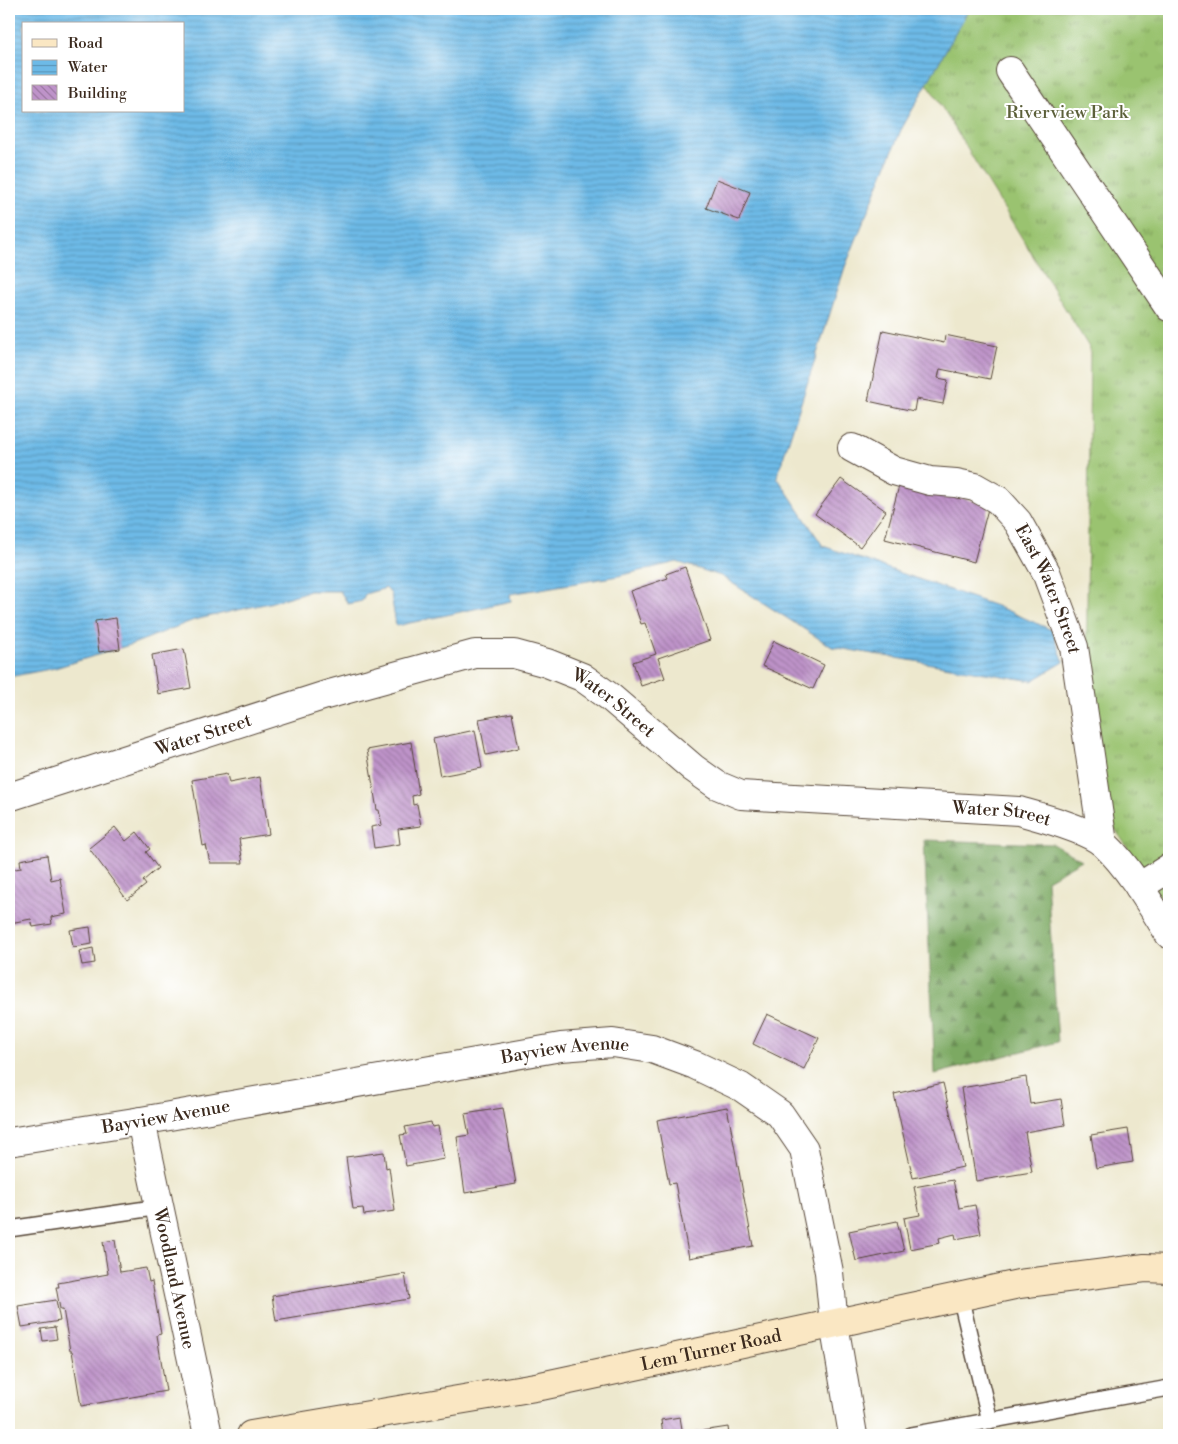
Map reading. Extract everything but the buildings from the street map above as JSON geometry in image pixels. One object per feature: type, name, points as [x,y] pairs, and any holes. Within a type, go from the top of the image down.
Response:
[{"type":"main road","name":"Lem Turner Road","points":[[251,1435],[541,1386],[1018,1284],[1145,1268],[1169,1269]]},
{"type":"street","points":[[1010,70],[1169,307]]},
{"type":"street","name":"East Water Street","points":[[852,448],[894,471],[930,481],[975,487],[998,500],[1018,522],[1046,572],[1074,647],[1103,843]]},
{"type":"street","name":"Water Street","points":[[9,797],[326,695],[475,654],[514,654],[547,663],[582,677],[610,697],[693,768],[717,785],[741,795],[1019,811],[1059,822],[1103,843],[1139,887],[1169,934]]},
{"type":"street","points":[[1139,887],[1169,868]]},
{"type":"street","name":"Bayview Avenue","points":[[9,1142],[142,1121],[561,1047],[612,1043],[652,1049],[695,1065],[740,1087],[780,1114],[804,1150],[829,1272],[834,1324],[853,1435]]},
{"type":"street","name":"Woodland Avenue","points":[[142,1121],[208,1435]]},
{"type":"lane","points":[[9,1229],[160,1207]]},
{"type":"lane","points":[[960,1296],[990,1421]]},
{"type":"lane","points":[[911,1435],[1169,1388]]},
{"type":"green space","name":"Riverview Park","points":[[969,9],[1169,9],[1169,910],[1085,784],[1090,349],[927,83]]},
{"type":"green space","points":[[924,840],[1053,844],[1082,860],[1047,880],[1058,1042],[935,1074]]},
{"type":"water","points":[[9,9],[969,9],[901,130],[845,267],[777,477],[823,546],[999,607],[1052,630],[1064,662],[1032,681],[832,647],[721,576],[677,562],[618,576],[510,594],[511,601],[396,626],[391,594],[386,588],[365,594],[362,601],[348,604],[340,591],[309,591],[269,603],[194,620],[133,644],[55,668],[9,677]]}]
